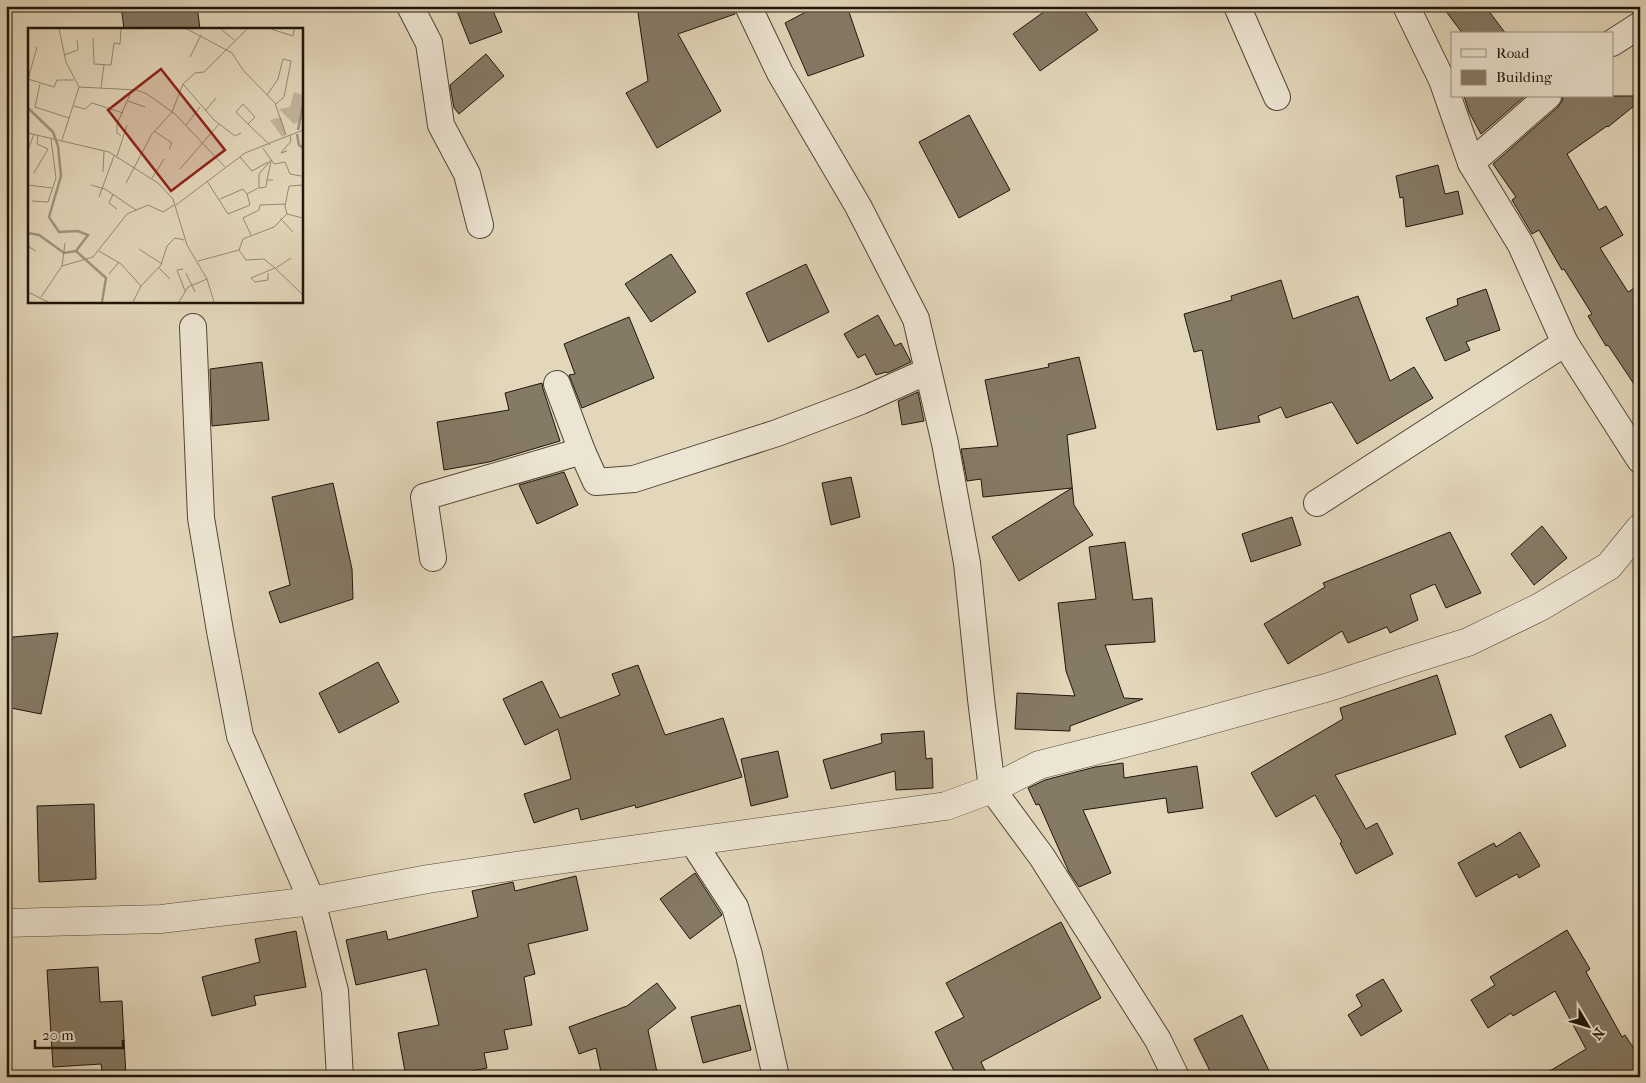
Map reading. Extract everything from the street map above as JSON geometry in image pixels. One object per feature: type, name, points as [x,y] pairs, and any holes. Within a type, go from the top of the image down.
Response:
[{"type":"street","points":[[410,6],[429,43],[441,125],[467,174],[480,226]]},
{"type":"street","points":[[748,6],[780,72],[858,206],[916,319],[946,443],[967,563],[992,789],[1042,857],[1158,1040],[1176,1077]]},
{"type":"street","points":[[1237,6],[1277,97]]},
{"type":"street","points":[[1406,6],[1442,80],[1471,163],[1521,245],[1565,343],[1640,460]]},
{"type":"street","points":[[1614,42],[1640,25]]},
{"type":"street","points":[[1471,163],[1546,98]]},
{"type":"street","points":[[193,327],[201,518],[240,736],[312,901],[334,991],[340,1077]]},
{"type":"street","points":[[1316,503],[1565,343]]},
{"type":"street","points":[[557,384],[582,451],[596,482],[634,479],[777,433],[861,401],[928,371]]},
{"type":"street","points":[[433,558],[424,497],[582,451]]},
{"type":"street","points":[[6,923],[161,919],[312,901],[428,879],[946,806],[992,789],[1039,765],[1153,736],[1329,687],[1401,662],[1468,642],[1540,607],[1609,566],[1640,528]]},
{"type":"street","points":[[692,841],[734,907],[749,955],[776,1077]]},
{"type":"building","points":[[121,6],[197,6],[200,28],[124,28]]},
{"type":"building","points":[[455,6],[491,6],[502,32],[470,44]]},
{"type":"building","points":[[637,6],[733,6],[735,14],[678,34],[721,111],[657,148],[626,93],[648,81]]},
{"type":"building","points":[[817,6],[847,6],[864,56],[808,76],[785,23]]},
{"type":"building","points":[[1052,6],[1081,6],[1098,30],[1040,71],[1013,34]]},
{"type":"building","points":[[1442,6],[1485,6],[1504,32],[1462,32]]},
{"type":"building","points":[[486,54],[504,76],[459,114],[454,108],[450,85]]},
{"type":"building","points":[[1640,96],[1640,101],[1608,127],[1567,154],[1599,210],[1606,206],[1623,235],[1600,248],[1628,292],[1640,285],[1640,393],[1608,345],[1606,346],[1588,316],[1592,314],[1564,269],[1562,270],[1539,230],[1532,234],[1512,200],[1516,197],[1493,164],[1558,107],[1563,98]]},
{"type":"building","points":[[1465,98],[1523,98],[1481,134],[1469,112]]},
{"type":"building","points":[[969,115],[1010,190],[959,218],[919,142]]},
{"type":"building","points":[[1438,165],[1445,194],[1458,191],[1463,214],[1406,227],[1403,197],[1400,198],[1396,176]]},
{"type":"building","points":[[671,254],[696,292],[651,322],[625,284]]},
{"type":"building","points":[[806,264],[829,312],[768,342],[746,293]]},
{"type":"building","points":[[1281,280],[1293,319],[1358,296],[1390,381],[1414,367],[1433,398],[1357,444],[1332,402],[1286,418],[1281,407],[1258,416],[1260,422],[1217,430],[1202,350],[1194,352],[1184,314],[1232,300],[1231,296]]},
{"type":"building","points":[[1486,289],[1500,330],[1466,342],[1470,350],[1445,361],[1426,318],[1458,305],[1457,299]]},
{"type":"building","points":[[878,315],[895,346],[901,343],[911,362],[887,373],[876,375],[865,354],[858,358],[844,334]]},
{"type":"building","points":[[629,317],[654,378],[582,408],[569,375],[575,374],[564,344]]},
{"type":"building","points":[[1079,357],[1096,428],[1067,435],[1074,505],[1093,535],[1019,581],[992,537],[1072,488],[983,497],[981,479],[967,481],[961,449],[998,446],[985,380],[1049,367],[1048,364]]},
{"type":"building","points":[[262,362],[269,420],[212,426],[210,369]]},
{"type":"building","points":[[542,383],[560,441],[489,462],[444,470],[437,422],[509,410],[505,393]]},
{"type":"building","points":[[918,392],[924,421],[902,425],[898,401]]},
{"type":"building","points":[[564,472],[578,505],[537,524],[519,485]]},
{"type":"building","points":[[851,477],[860,517],[831,525],[822,483]]},
{"type":"building","points":[[333,483],[352,569],[353,599],[280,623],[269,592],[290,585],[272,497]]},
{"type":"building","points":[[1292,517],[1301,545],[1251,562],[1242,534]]},
{"type":"building","points":[[1542,526],[1567,558],[1534,585],[1511,554]]},
{"type":"building","points":[[1450,532],[1481,593],[1446,608],[1435,584],[1410,595],[1418,620],[1390,633],[1387,627],[1348,643],[1342,631],[1288,664],[1264,624],[1325,587],[1323,583]]},
{"type":"building","points":[[1125,542],[1133,600],[1152,598],[1155,642],[1105,645],[1124,698],[1143,699],[1070,726],[1070,731],[1015,729],[1017,693],[1075,696],[1066,671],[1058,603],[1096,599],[1089,547]]},
{"type":"building","points":[[58,633],[41,714],[6,707],[6,669],[13,637]]},
{"type":"building","points":[[378,662],[399,702],[339,733],[319,693]]},
{"type":"building","points":[[638,665],[665,735],[723,718],[742,777],[636,808],[635,805],[581,820],[578,808],[534,823],[524,794],[571,779],[558,729],[525,745],[503,699],[542,681],[560,718],[620,695],[612,674]]},
{"type":"building","points":[[1437,675],[1456,734],[1335,775],[1366,829],[1377,823],[1393,854],[1356,874],[1340,843],[1342,842],[1315,795],[1276,817],[1251,773],[1343,719],[1340,708]]},
{"type":"building","points":[[1551,714],[1566,746],[1520,768],[1505,736]]},
{"type":"building","points":[[924,731],[926,759],[932,758],[933,788],[896,790],[895,771],[831,789],[823,760],[882,743],[881,734]]},
{"type":"building","points":[[778,751],[788,797],[751,806],[741,759]]},
{"type":"building","points":[[1123,763],[1124,778],[1197,766],[1203,808],[1168,813],[1166,798],[1083,810],[1111,873],[1079,887],[1069,872],[1039,804],[1036,805],[1028,788],[1045,780],[1095,767]]},
{"type":"building","points":[[94,804],[96,879],[39,882],[37,806]]},
{"type":"building","points":[[1520,832],[1540,866],[1519,878],[1517,874],[1476,897],[1458,863],[1494,843],[1496,847]]},
{"type":"building","points":[[695,873],[722,915],[690,939],[660,899]]},
{"type":"building","points":[[576,876],[588,930],[528,944],[535,974],[524,977],[532,1025],[504,1030],[508,1049],[484,1053],[487,1068],[443,1077],[406,1077],[398,1033],[439,1025],[426,969],[356,985],[346,940],[386,931],[388,940],[478,917],[472,891],[513,882],[515,891]]},
{"type":"building","points":[[1061,922],[1101,998],[981,1062],[988,1077],[957,1077],[935,1032],[964,1017],[946,983]]},
{"type":"building","points":[[1567,930],[1590,969],[1586,972],[1622,1037],[1625,1035],[1640,1058],[1640,1077],[1540,1077],[1586,1049],[1555,991],[1513,1016],[1511,1013],[1488,1028],[1471,1000],[1495,985],[1490,977]]},
{"type":"building","points":[[296,931],[306,987],[254,996],[256,1005],[212,1016],[202,977],[260,962],[255,939]]},
{"type":"building","points":[[98,967],[100,1002],[122,1001],[126,1077],[103,1077],[101,1064],[53,1067],[47,970]]},
{"type":"building","points":[[1383,979],[1402,1011],[1361,1036],[1348,1015],[1362,1006],[1356,995]]},
{"type":"building","points":[[657,983],[676,1008],[648,1030],[658,1077],[602,1077],[596,1048],[579,1054],[569,1027],[627,1006]]},
{"type":"building","points":[[740,1005],[751,1050],[703,1063],[691,1017]]},
{"type":"building","points":[[1242,1015],[1272,1077],[1213,1077],[1194,1039]]}]
